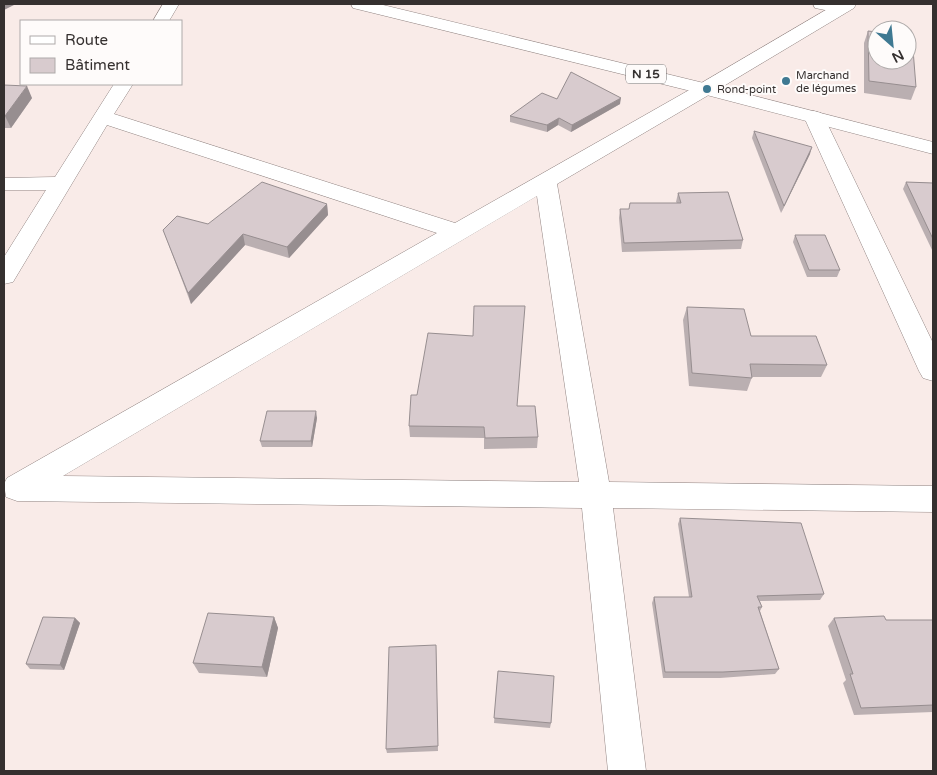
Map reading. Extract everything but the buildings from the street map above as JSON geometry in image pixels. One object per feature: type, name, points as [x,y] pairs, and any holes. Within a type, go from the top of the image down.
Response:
[{"type":"street","points":[[162,20],[171,4]]},
{"type":"street","name":"N 15","points":[[359,4],[705,89],[933,148]]},
{"type":"street","points":[[821,4],[844,6]]},
{"type":"street","points":[[10,492],[705,89],[844,6]]},
{"type":"street","points":[[4,276],[122,85]]},
{"type":"street","points":[[102,117],[457,232]]},
{"type":"street","points":[[814,117],[933,371]]},
{"type":"street","points":[[546,181],[596,495],[627,771]]},
{"type":"street","points":[[4,184],[60,183]]},
{"type":"street","points":[[10,492],[933,499]]},
{"type":"place","name":"Marchand de légumes","points":[[786,81]]},
{"type":"place","name":"Rond-point","points":[[707,89]]}]
